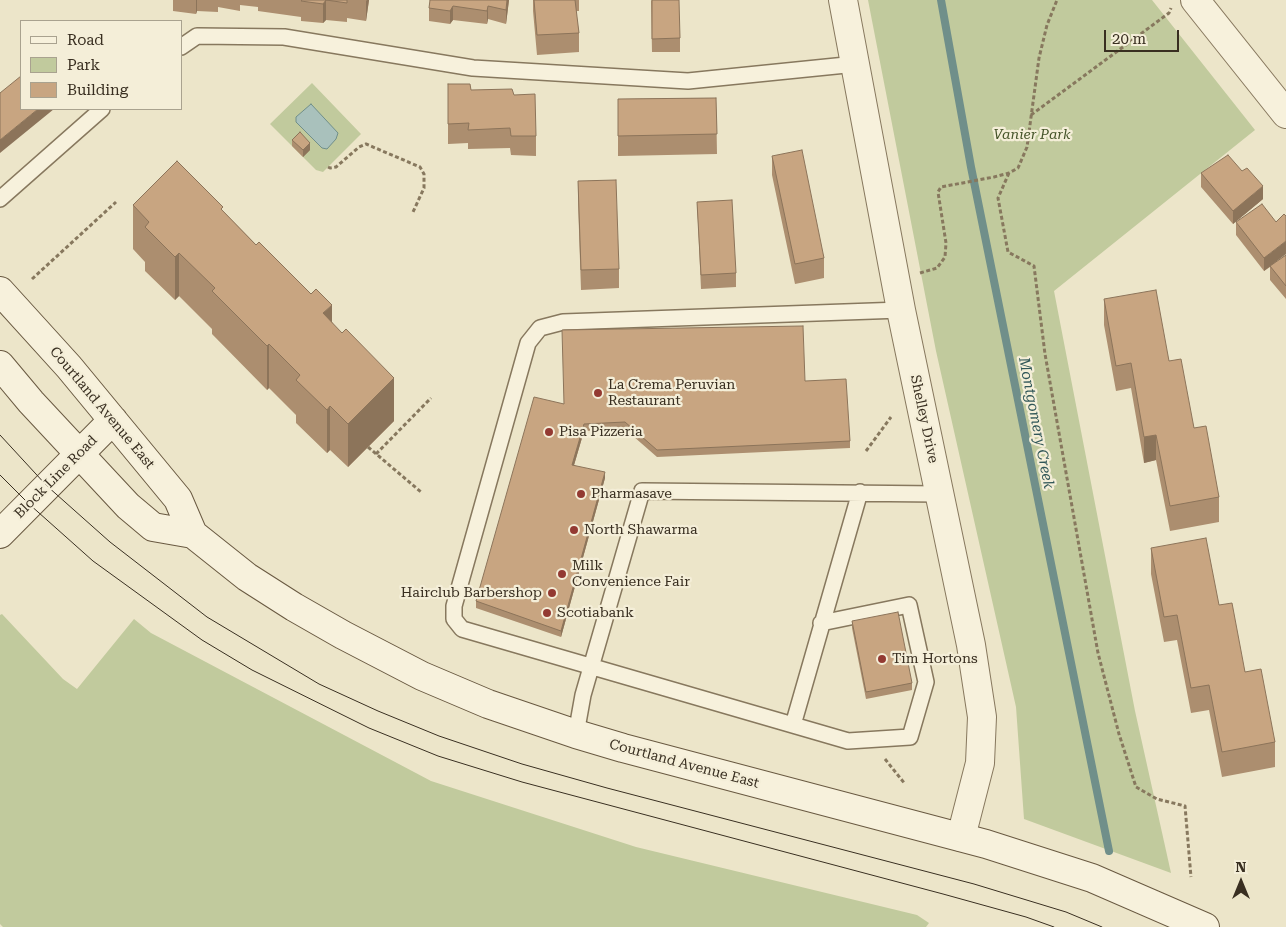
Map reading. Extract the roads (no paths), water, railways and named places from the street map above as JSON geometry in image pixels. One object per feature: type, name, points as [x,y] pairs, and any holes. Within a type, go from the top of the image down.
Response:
[{"type":"main road","name":"Shelley Drive","points":[[843,0],[894,275],[971,645],[982,717],[980,763],[961,837]]},
{"type":"main road","points":[[1184,3],[1286,114]]},
{"type":"main road","name":"Courtland Avenue East","points":[[0,290],[69,367],[178,499],[193,534],[247,577],[343,635],[422,676],[480,700],[576,734],[961,837],[1092,878],[1205,927]]},
{"type":"main road","name":"Courtland Avenue East","points":[[0,365],[31,402],[128,506],[153,527],[193,534]]},
{"type":"main road","name":"Block Line Road","points":[[0,534],[113,420]]},
{"type":"lane","points":[[182,45],[197,36],[284,37],[473,68],[688,81],[856,64]]},
{"type":"lane","points":[[0,199],[101,110]]},
{"type":"lane","points":[[822,623],[909,605],[926,682],[910,737],[848,740],[591,667],[462,629],[454,618],[454,606],[528,343],[540,328],[563,322],[901,310]]},
{"type":"lane","points":[[576,734],[583,695],[642,491],[939,494]]},
{"type":"lane","points":[[793,725],[860,492]]},
{"type":"water","points":[[311,104],[338,133],[336,139],[327,149],[322,148],[296,122],[296,117]]},
{"type":"waterway","name":"Montgomery Creek","points":[[941,0],[971,167],[1109,851]]},
{"type":"tram line","points":[[0,435],[47,486],[110,542],[207,617],[319,684],[378,711],[439,736],[522,764],[974,884],[1066,912],[1102,927]]},
{"type":"tram line","points":[[0,475],[29,504],[93,561],[202,640],[252,670],[369,728],[438,756],[522,782],[943,894],[1026,917],[1054,927]]},
{"type":"place","name":"La Crema Peruvian Restaurant","points":[[598,393]]},
{"type":"place","name":"Pisa Pizzeria","points":[[549,432]]},
{"type":"place","name":"Pharmasave","points":[[581,494]]},
{"type":"place","name":"North Shawarma","points":[[574,530]]},
{"type":"place","name":"Milk Convenience Fair","points":[[562,574]]},
{"type":"place","name":"Hairclub Barbershop","points":[[552,593]]},
{"type":"place","name":"Scotiabank","points":[[547,613]]},
{"type":"place","name":"Tim Hortons","points":[[882,659]]},
{"type":"park label","name":"Vanier Park","points":[[1032,135]]}]
